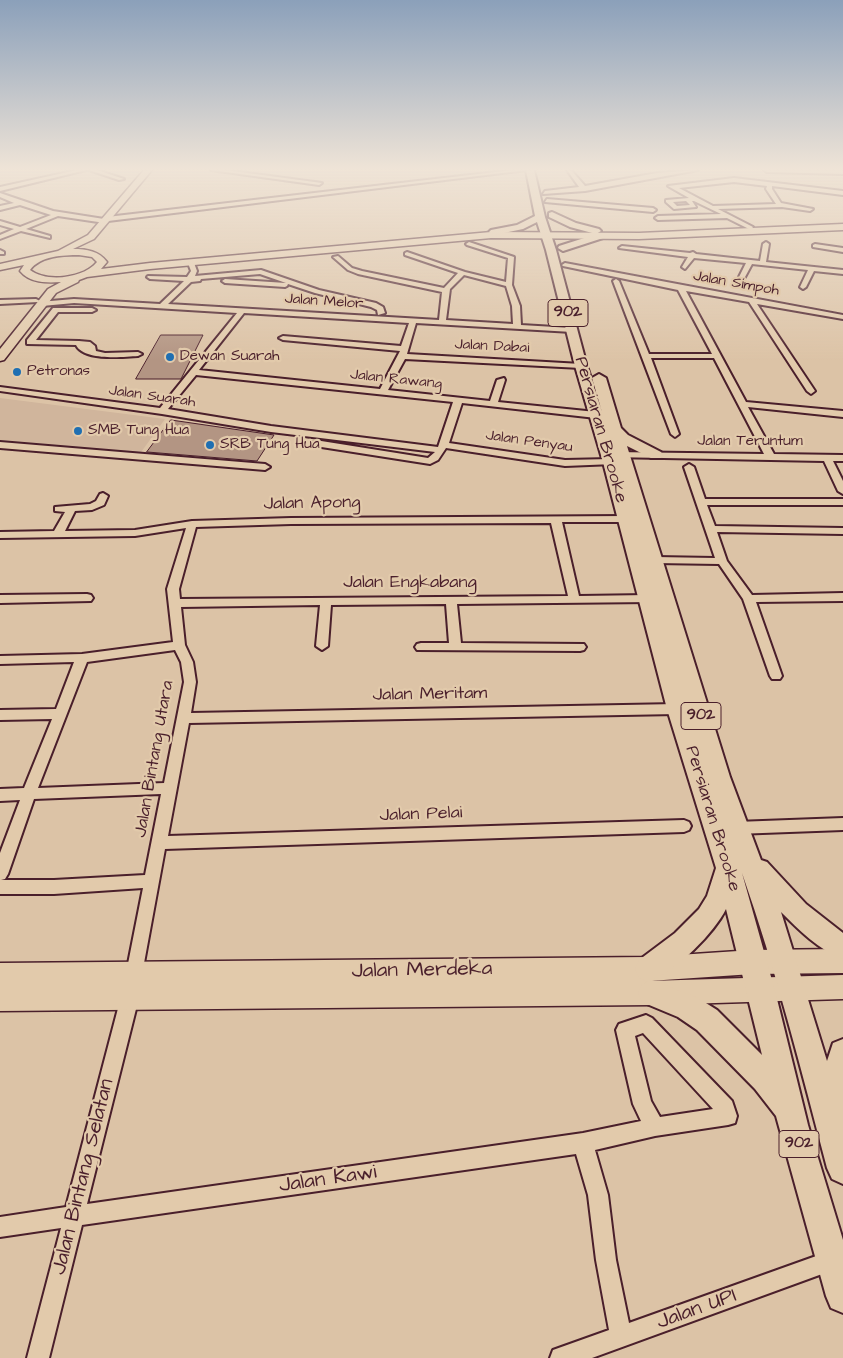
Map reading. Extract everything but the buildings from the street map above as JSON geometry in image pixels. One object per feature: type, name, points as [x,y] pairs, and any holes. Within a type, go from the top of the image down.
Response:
[{"type":"main road","points":[[0,269],[53,255],[80,243],[95,233]]},
{"type":"main road","points":[[0,345],[52,291],[100,266],[102,262],[94,243],[100,233]]},
{"type":"main road","points":[[53,255],[83,253],[130,264],[146,264],[479,233]]},
{"type":"main road","points":[[0,269],[60,279],[120,269],[470,237],[543,233]]},
{"type":"main road","name":"Persiaran Brooke","points":[[552,233],[564,248],[565,265],[574,290]]},
{"type":"main road","name":"Persiaran Brooke","points":[[552,233],[551,250],[581,366],[596,415],[617,460],[655,560],[719,777],[736,828],[739,864],[757,976],[790,1113],[843,1296]]},
{"type":"main road","points":[[564,248],[597,233]]},
{"type":"main road","points":[[506,235],[539,242],[551,250]]},
{"type":"main road","points":[[0,357],[39,303],[43,292],[42,282],[26,271],[27,266],[39,259]]},
{"type":"main road","name":"Persiaran Brooke","points":[[595,366],[616,431],[617,460],[626,519],[677,709],[739,864],[769,914],[843,1168]]},
{"type":"main road","points":[[616,431],[623,438],[656,456]]},
{"type":"main road","points":[[617,460],[633,463],[656,456]]},
{"type":"main road","points":[[790,1113],[765,1079],[707,1020],[650,981],[705,920],[739,864],[783,899],[808,922],[843,947]]},
{"type":"main road","name":"Jalan Merdeka","points":[[757,976],[782,961],[843,961]]},
{"type":"main road","name":"Jalan Merdeka","points":[[0,975],[132,986]]},
{"type":"main road","name":"Jalan Merdeka","points":[[0,999],[132,986],[650,981],[757,976],[792,989],[843,987]]},
{"type":"main road","points":[[832,1133],[840,1060],[843,1053]]},
{"type":"street","points":[[35,233],[48,237]]},
{"type":"street","points":[[469,244],[510,257],[509,284],[516,306],[517,327]]},
{"type":"street","points":[[763,262],[766,244]]},
{"type":"street","points":[[815,246],[843,250]]},
{"type":"street","points":[[622,248],[693,254],[724,254],[750,261],[843,272]]},
{"type":"street","points":[[407,254],[463,273],[509,284]]},
{"type":"street","points":[[685,267],[693,254]]},
{"type":"street","points":[[336,257],[350,269],[360,273],[445,290]]},
{"type":"street","points":[[742,277],[750,261]]},
{"type":"street","points":[[162,306],[191,278],[194,271],[191,263]]},
{"type":"street","name":"Jalan Simpoh","points":[[565,265],[843,317]]},
{"type":"street","points":[[803,287],[812,268]]},
{"type":"street","points":[[191,278],[261,272],[295,285],[330,307],[373,305],[380,309],[381,313]]},
{"type":"street","points":[[442,324],[445,290],[449,283],[463,273]]},
{"type":"street","points":[[150,278],[191,278],[295,285]]},
{"type":"street","points":[[616,281],[675,434]]},
{"type":"street","points":[[681,288],[770,456]]},
{"type":"street","name":"Jalan Melor","points":[[52,291],[58,296],[76,301],[139,308],[162,306],[242,311],[330,307],[442,324],[572,330]]},
{"type":"street","points":[[70,310],[76,301]]},
{"type":"street","name":"Jalan Melor","points":[[0,302],[39,303],[76,301]]},
{"type":"street","points":[[752,301],[811,390]]},
{"type":"street","points":[[138,354],[105,355],[79,347],[80,344],[30,342],[54,312],[58,310],[139,308]]},
{"type":"street","points":[[162,411],[188,382],[242,311]]},
{"type":"street","points":[[383,392],[403,352],[413,321]]},
{"type":"street","name":"Jalan Dabai","points":[[283,338],[403,352],[581,366]]},
{"type":"street","points":[[646,356],[717,356]]},
{"type":"street","name":"Jalan Rawang","points":[[194,372],[596,415]]},
{"type":"street","points":[[493,404],[501,380]]},
{"type":"street","name":"Jalan Suarah","points":[[0,389],[162,411],[271,430],[442,448],[434,460],[424,462],[296,439],[282,436],[271,430]]},
{"type":"street","points":[[442,448],[458,401]]},
{"type":"street","points":[[742,404],[843,414]]},
{"type":"street","points":[[0,445],[265,467]]},
{"type":"street","name":"Jalan Penyau","points":[[442,448],[565,463],[617,460]]},
{"type":"street","name":"Jalan Teruntum","points":[[656,456],[843,458]]},
{"type":"street","points":[[827,457],[843,491]]},
{"type":"street","points":[[689,466],[722,561],[749,599],[776,676]]},
{"type":"street","points":[[59,509],[98,505],[103,496]]},
{"type":"street","points":[[702,502],[843,502]]},
{"type":"street","points":[[58,534],[71,509]]},
{"type":"street","name":"Jalan Apong","points":[[0,535],[136,533],[192,524],[301,521],[626,519]]},
{"type":"street","points":[[556,520],[574,600]]},
{"type":"street","name":"Jalan Bintang Utara","points":[[132,986],[190,682],[187,662],[179,645],[173,589],[192,524]]},
{"type":"street","points":[[710,529],[843,532]]},
{"type":"street","points":[[655,560],[722,561]]},
{"type":"street","points":[[749,599],[843,597]]},
{"type":"street","points":[[0,599],[87,598]]},
{"type":"street","name":"Jalan Engkabang","points":[[173,603],[648,599]]},
{"type":"street","points":[[451,600],[455,647]]},
{"type":"street","points":[[322,646],[326,601]]},
{"type":"street","points":[[0,660],[82,658],[179,645]]},
{"type":"street","points":[[421,647],[580,647]]},
{"type":"street","points":[[0,874],[82,658]]},
{"type":"street","name":"Jalan Meritam","points":[[183,718],[677,709]]},
{"type":"street","points":[[0,715],[60,714]]},
{"type":"street","points":[[0,795],[170,788]]},
{"type":"street","points":[[736,828],[843,824]]},
{"type":"street","name":"Jalan Pelai","points":[[159,844],[684,826]]},
{"type":"street","points":[[0,887],[54,887],[152,881]]},
{"type":"street","name":"Jalan Bintang Selatan","points":[[38,1358],[132,986]]},
{"type":"street","name":"Jalan Kawi","points":[[0,1227],[583,1143],[655,1127],[728,1116],[725,1108],[646,1024],[625,1030],[642,1104],[655,1127]]},
{"type":"street","points":[[583,1143],[598,1195],[606,1260],[621,1338]]},
{"type":"street","name":"Jalan UPI","points":[[560,1358],[621,1338],[833,1260]]},
{"type":"shaded area","name":"SMB Tung Hua","points":[[0,398],[165,419],[139,455],[0,443]]},
{"type":"place","name":"Dewan Suarah","points":[[170,357]]},
{"type":"place","name":"Petronas","points":[[17,372]]},
{"type":"place","name":"SMB Tung Hua","points":[[78,431]]},
{"type":"place","name":"SRB Tung Hua","points":[[210,445]]}]
